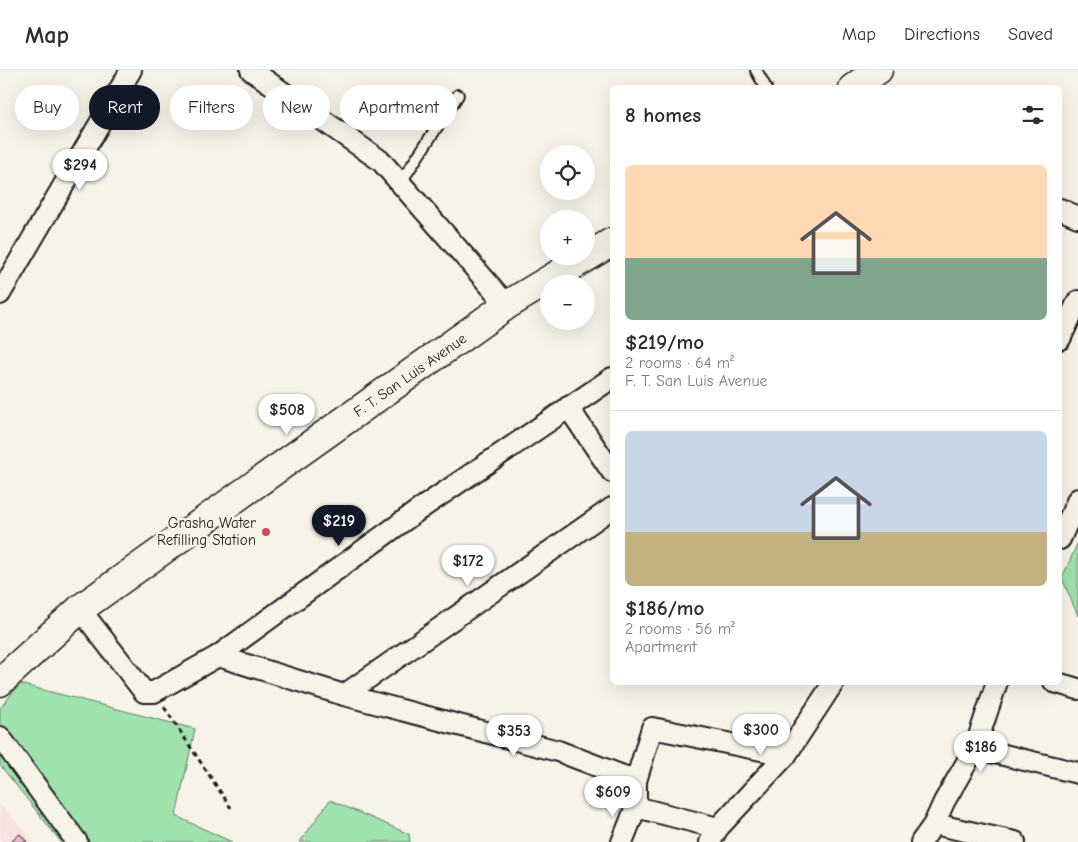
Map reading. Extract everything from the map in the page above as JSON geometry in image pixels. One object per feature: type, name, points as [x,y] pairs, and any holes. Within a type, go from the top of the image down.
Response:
[{"type":"main road","points":[[857,85],[878,70]]},
{"type":"main road","name":"F. T. San Luis Avenue","points":[[0,682],[80,609],[507,305],[610,243]]},
{"type":"street","points":[[0,294],[131,70]]},
{"type":"street","points":[[251,70],[381,161],[402,182],[507,305]]},
{"type":"street","points":[[1062,210],[1078,218]]},
{"type":"street","points":[[1062,335],[1078,301]]},
{"type":"street","points":[[80,609],[144,692],[154,692],[218,656],[420,509],[610,379]]},
{"type":"street","points":[[568,407],[610,469]]},
{"type":"street","points":[[1062,535],[1078,499]]},
{"type":"street","points":[[344,695],[610,509]]},
{"type":"street","points":[[218,656],[344,695],[558,751],[636,781]]},
{"type":"street","points":[[1062,684],[1078,689]]},
{"type":"street","points":[[636,807],[714,835],[786,755],[832,685]]},
{"type":"street","points":[[921,842],[934,824],[944,802],[975,748],[996,685]]},
{"type":"street","points":[[622,842],[636,807],[636,781],[652,728],[786,755]]},
{"type":"street","points":[[0,737],[78,842]]},
{"type":"street","points":[[975,748],[1078,773]]},
{"type":"street","points":[[934,824],[1015,842]]},
{"type":"lane","points":[[756,70],[764,85]]},
{"type":"lane","points":[[402,182],[458,95]]},
{"type":"path","points":[[154,692],[231,808]]},
{"type":"shaded area","points":[[0,804],[34,842],[0,842]]},
{"type":"green space","points":[[1078,542],[1078,616],[1062,578]]},
{"type":"green space","points":[[20,684],[195,729],[176,816],[232,842],[61,842],[0,765],[0,708]]},
{"type":"green space","points":[[330,800],[409,834],[410,842],[300,842]]},
{"type":"building","points":[[20,834],[27,842],[11,842]]},
{"type":"place","name":"Grasha Water Refilling Station","points":[[266,532]]}]
